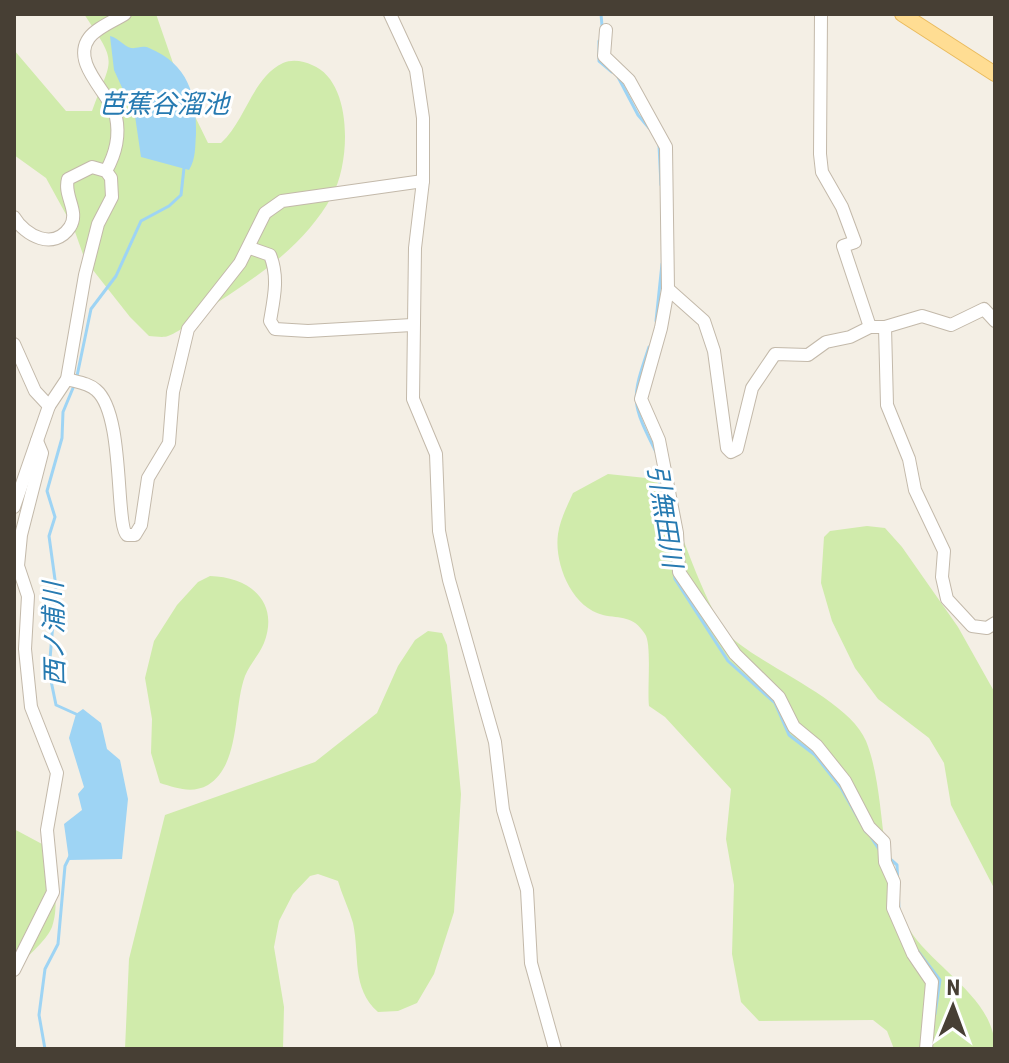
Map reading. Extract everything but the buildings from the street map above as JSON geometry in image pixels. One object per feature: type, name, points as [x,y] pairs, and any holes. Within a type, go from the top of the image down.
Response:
[{"type":"main road","points":[[902,14],[995,74]]},
{"type":"street","points":[[106,171],[115,155],[116,115],[91,75],[85,50],[91,35],[125,14]]},
{"type":"street","points":[[390,14],[416,70],[423,118],[423,181],[415,248],[412,325],[413,399],[436,454],[436,503],[442,543],[495,742],[503,810],[527,890],[531,963],[555,1049]]},
{"type":"street","points":[[821,14],[822,172],[842,207],[855,242],[843,246],[870,327]]},
{"type":"street","points":[[606,30],[604,56],[629,80],[666,147],[668,289],[661,328],[641,399],[659,440],[677,533],[679,572],[735,654],[779,697],[794,727],[817,746],[845,781],[886,854],[894,882],[893,908],[913,954],[932,982],[926,1049]]},
{"type":"street","points":[[14,217],[30,235],[41,239],[60,236],[68,230],[73,217],[66,192],[68,179],[92,167],[106,171],[111,178],[112,197],[98,224],[85,275],[67,379],[49,406],[14,507]]},
{"type":"street","points":[[67,379],[94,388],[104,401],[120,468],[121,527],[127,535],[135,535],[141,525],[148,478],[169,443],[173,392],[188,329],[250,248],[265,213],[276,203],[423,181]]},
{"type":"street","points":[[250,248],[270,255],[274,266],[275,288],[270,321],[275,329],[308,331],[412,325]]},
{"type":"street","points":[[668,289],[704,321],[714,351],[727,448],[731,452],[737,449],[752,388],[775,354],[808,355],[826,342],[850,337],[870,327],[885,327],[922,316],[951,325],[984,309],[995,321]]},
{"type":"street","points":[[885,327],[887,405],[909,459],[915,490],[944,551],[942,577],[947,599],[972,626],[987,628],[995,623]]},
{"type":"street","points":[[14,344],[35,391],[49,406]]},
{"type":"street","points":[[14,970],[53,892],[47,830],[57,773],[31,707],[25,649],[28,596],[18,566],[21,535],[42,453],[37,441]]},
{"type":"green space","points":[[84,14],[156,14],[183,92],[208,143],[221,143],[230,134],[256,89],[272,70],[283,63],[305,62],[325,74],[335,87],[341,105],[345,144],[343,163],[332,196],[310,228],[267,268],[166,337],[149,336],[130,317],[85,260],[74,229],[46,178],[14,155],[14,50],[66,111],[92,111],[109,61],[103,43]]},
{"type":"green space","points":[[608,474],[646,478],[662,484],[703,589],[723,627],[747,649],[825,698],[857,726],[873,763],[887,862],[899,909],[920,944],[985,1014],[995,1049],[894,1049],[887,1031],[873,1020],[759,1021],[741,1002],[732,954],[734,885],[726,839],[731,789],[665,717],[649,706],[645,634],[631,621],[603,615],[582,603],[562,570],[557,545],[559,529],[573,493]]},
{"type":"green space","points":[[867,526],[885,528],[902,547],[958,627],[995,693],[995,890],[951,805],[944,763],[929,738],[878,699],[855,668],[832,621],[821,583],[824,537],[830,531]]},
{"type":"green space","points":[[210,576],[237,581],[258,594],[268,615],[268,628],[264,643],[245,676],[226,764],[219,776],[208,785],[184,789],[160,783],[151,753],[152,719],[145,678],[154,641],[177,605],[198,582]]},
{"type":"green space","points":[[428,631],[442,633],[447,645],[461,794],[454,912],[434,974],[417,1003],[398,1011],[378,1012],[369,1003],[360,982],[353,923],[338,881],[318,874],[310,876],[293,894],[279,921],[274,947],[284,1007],[283,1049],[125,1049],[129,959],[165,815],[315,762],[377,713],[398,666],[415,640]]},
{"type":"green space","points":[[14,829],[42,844],[52,873],[56,907],[49,933],[14,972]]},
{"type":"water","name":"芭蕉谷溜池","points":[[110,36],[128,47],[146,47],[162,55],[188,82],[196,120],[195,152],[189,170],[141,157],[135,116],[114,70]]},
{"type":"water","points":[[83,709],[101,723],[107,749],[120,760],[128,799],[122,859],[69,860],[64,824],[82,810],[78,794],[84,787],[69,738],[76,714]]},
{"type":"waterway","name":"引無田川","points":[[601,14],[602,26]]},
{"type":"waterway","name":"引無田川","points":[[599,41],[599,61],[612,72]]},
{"type":"waterway","name":"引無田川","points":[[618,77],[638,115],[649,128]]},
{"type":"waterway","name":"引無田川","points":[[659,145],[661,185]]},
{"type":"waterway","name":"西ノ浦川","points":[[77,376],[91,309],[116,276],[141,221],[169,206],[181,195],[184,168]]},
{"type":"waterway","name":"引無田川","points":[[656,321],[662,264]]},
{"type":"waterway","name":"引無田川","points":[[649,347],[636,401],[656,452]]},
{"type":"waterway","name":"西ノ浦川","points":[[73,388],[63,412],[62,438],[47,491],[55,517],[49,536],[56,587],[49,671],[56,705],[76,714]]},
{"type":"waterway","name":"引無田川","points":[[659,467],[657,473],[664,498]]},
{"type":"waterway","name":"引無田川","points":[[668,517],[675,579],[728,661],[775,703],[789,735],[815,755],[841,788],[866,832]]},
{"type":"waterway","name":"引無田川","points":[[871,837],[880,851]]},
{"type":"waterway","name":"西ノ浦川","points":[[45,1049],[39,1015],[45,969],[58,944],[65,866],[70,856]]},
{"type":"waterway","name":"引無田川","points":[[889,858],[897,865],[899,910]]},
{"type":"waterway","name":"引無田川","points":[[917,950],[940,980],[935,1014]]}]
